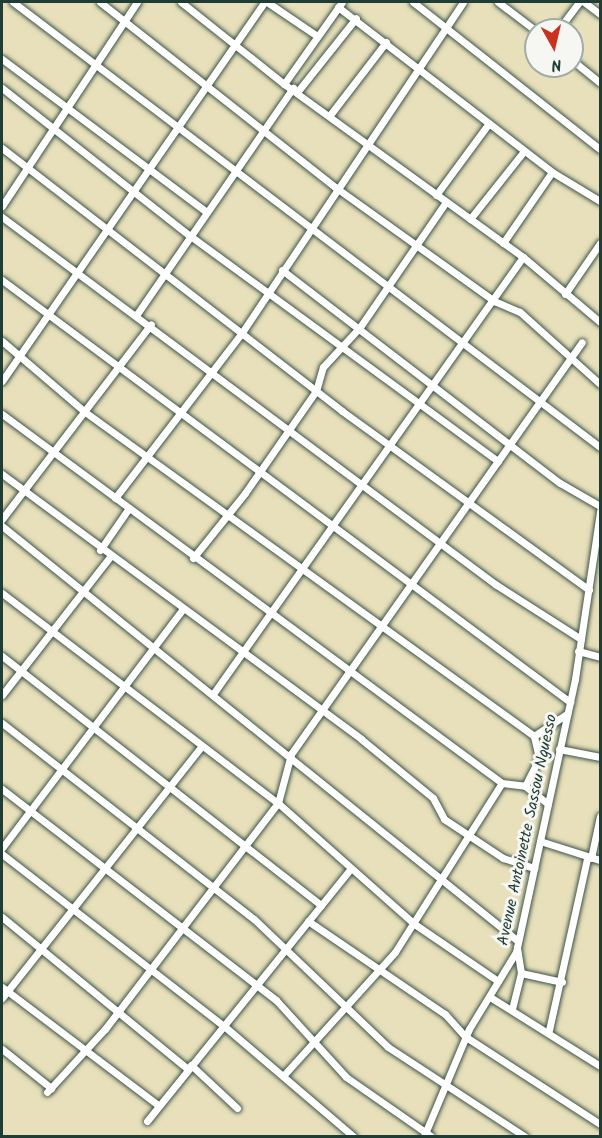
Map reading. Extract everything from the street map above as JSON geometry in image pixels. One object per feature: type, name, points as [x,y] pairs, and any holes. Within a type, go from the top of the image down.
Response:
[{"type":"street","points":[[13,2],[232,171],[600,447]]},
{"type":"street","points":[[100,2],[335,187],[419,243],[494,301],[520,312],[569,359],[600,384]]},
{"type":"street","points":[[2,206],[55,128],[92,64],[112,47],[137,2]]},
{"type":"street","points":[[181,2],[284,84],[296,90],[365,144],[523,257],[600,322]]},
{"type":"street","points":[[2,381],[266,2],[317,36]]},
{"type":"street","points":[[413,2],[600,149]]},
{"type":"street","points":[[115,498],[149,458],[241,334],[335,187],[463,2]]},
{"type":"street","points":[[498,2],[524,22]]},
{"type":"street","points":[[567,18],[579,2]]},
{"type":"street","points":[[584,2],[600,14]]},
{"type":"street","points":[[284,84],[340,4],[524,151],[552,172],[600,201]]},
{"type":"street","points":[[137,314],[261,128],[356,18]]},
{"type":"street","points":[[330,115],[386,42]]},
{"type":"street","points":[[2,59],[205,211]]},
{"type":"street","points":[[584,70],[600,83]]},
{"type":"street","points":[[2,88],[135,189],[189,235],[269,290],[498,461]]},
{"type":"street","points":[[436,195],[489,123]]},
{"type":"street","points":[[2,148],[26,171],[316,391],[589,590]]},
{"type":"street","points":[[470,219],[524,151]]},
{"type":"street","points":[[503,243],[552,172]]},
{"type":"street","points":[[193,558],[227,516],[316,391],[323,367],[360,327],[446,202]]},
{"type":"street","points":[[2,217],[76,274],[151,324],[288,430],[441,543],[580,639]]},
{"type":"street","points":[[565,294],[600,243]]},
{"type":"street","points":[[213,694],[436,386],[523,257]]},
{"type":"street","points":[[282,270],[360,327],[560,483],[600,506]]},
{"type":"street","points":[[2,280],[408,586],[570,702]]},
{"type":"street","points":[[2,519],[50,453],[85,412],[151,324]]},
{"type":"street","points":[[2,341],[18,359],[85,412],[381,628],[534,736],[539,758],[525,786]]},
{"type":"street","points":[[2,1049],[49,1090],[86,1048],[278,803],[291,754],[352,670],[408,586],[470,505],[498,461],[582,342]]},
{"type":"street","points":[[2,414],[50,453],[129,508],[193,558],[352,670],[502,783],[525,786],[548,804]]},
{"type":"street","points":[[2,474],[100,550],[323,711],[433,798],[444,819],[468,836],[534,868]]},
{"type":"street","points":[[100,550],[129,508]]},
{"type":"street","name":"Avenue Antoinette Sassou Nguesso","points":[[427,1135],[466,1037],[518,944],[570,702],[589,590],[597,561],[600,511]]},
{"type":"street","points":[[2,526],[291,754],[518,944],[521,973],[512,1009]]},
{"type":"street","points":[[2,695],[51,628],[110,557]]},
{"type":"street","points":[[2,593],[51,628],[127,689],[278,803],[413,923],[498,981]]},
{"type":"street","points":[[2,848],[127,689],[182,610]]},
{"type":"street","points":[[578,651],[600,657]]},
{"type":"street","points":[[2,656],[94,730],[245,843],[321,905]]},
{"type":"street","points":[[534,736],[567,714]]},
{"type":"street","points":[[2,723],[213,886],[288,948],[388,1047],[449,1084],[524,1137]]},
{"type":"street","points":[[2,998],[4,989],[42,950],[75,910],[202,746]]},
{"type":"street","points":[[559,749],[600,757]]},
{"type":"street","points":[[283,1076],[313,1040],[381,970],[502,783]]},
{"type":"street","points":[[2,789],[286,1008],[346,1077],[427,1135]]},
{"type":"street","points":[[549,1030],[600,816]]},
{"type":"street","points":[[540,841],[600,860]]},
{"type":"street","points":[[2,854],[224,1026],[353,1137]]},
{"type":"street","points":[[147,1121],[258,987],[350,869]]},
{"type":"street","points":[[2,917],[190,1067],[237,1108]]},
{"type":"street","points":[[308,921],[445,1014],[466,1037],[600,1124]]},
{"type":"street","points":[[521,973],[562,982]]},
{"type":"street","points":[[4,989],[86,1048],[158,1105]]},
{"type":"street","points":[[490,997],[549,1030],[600,1066]]}]
